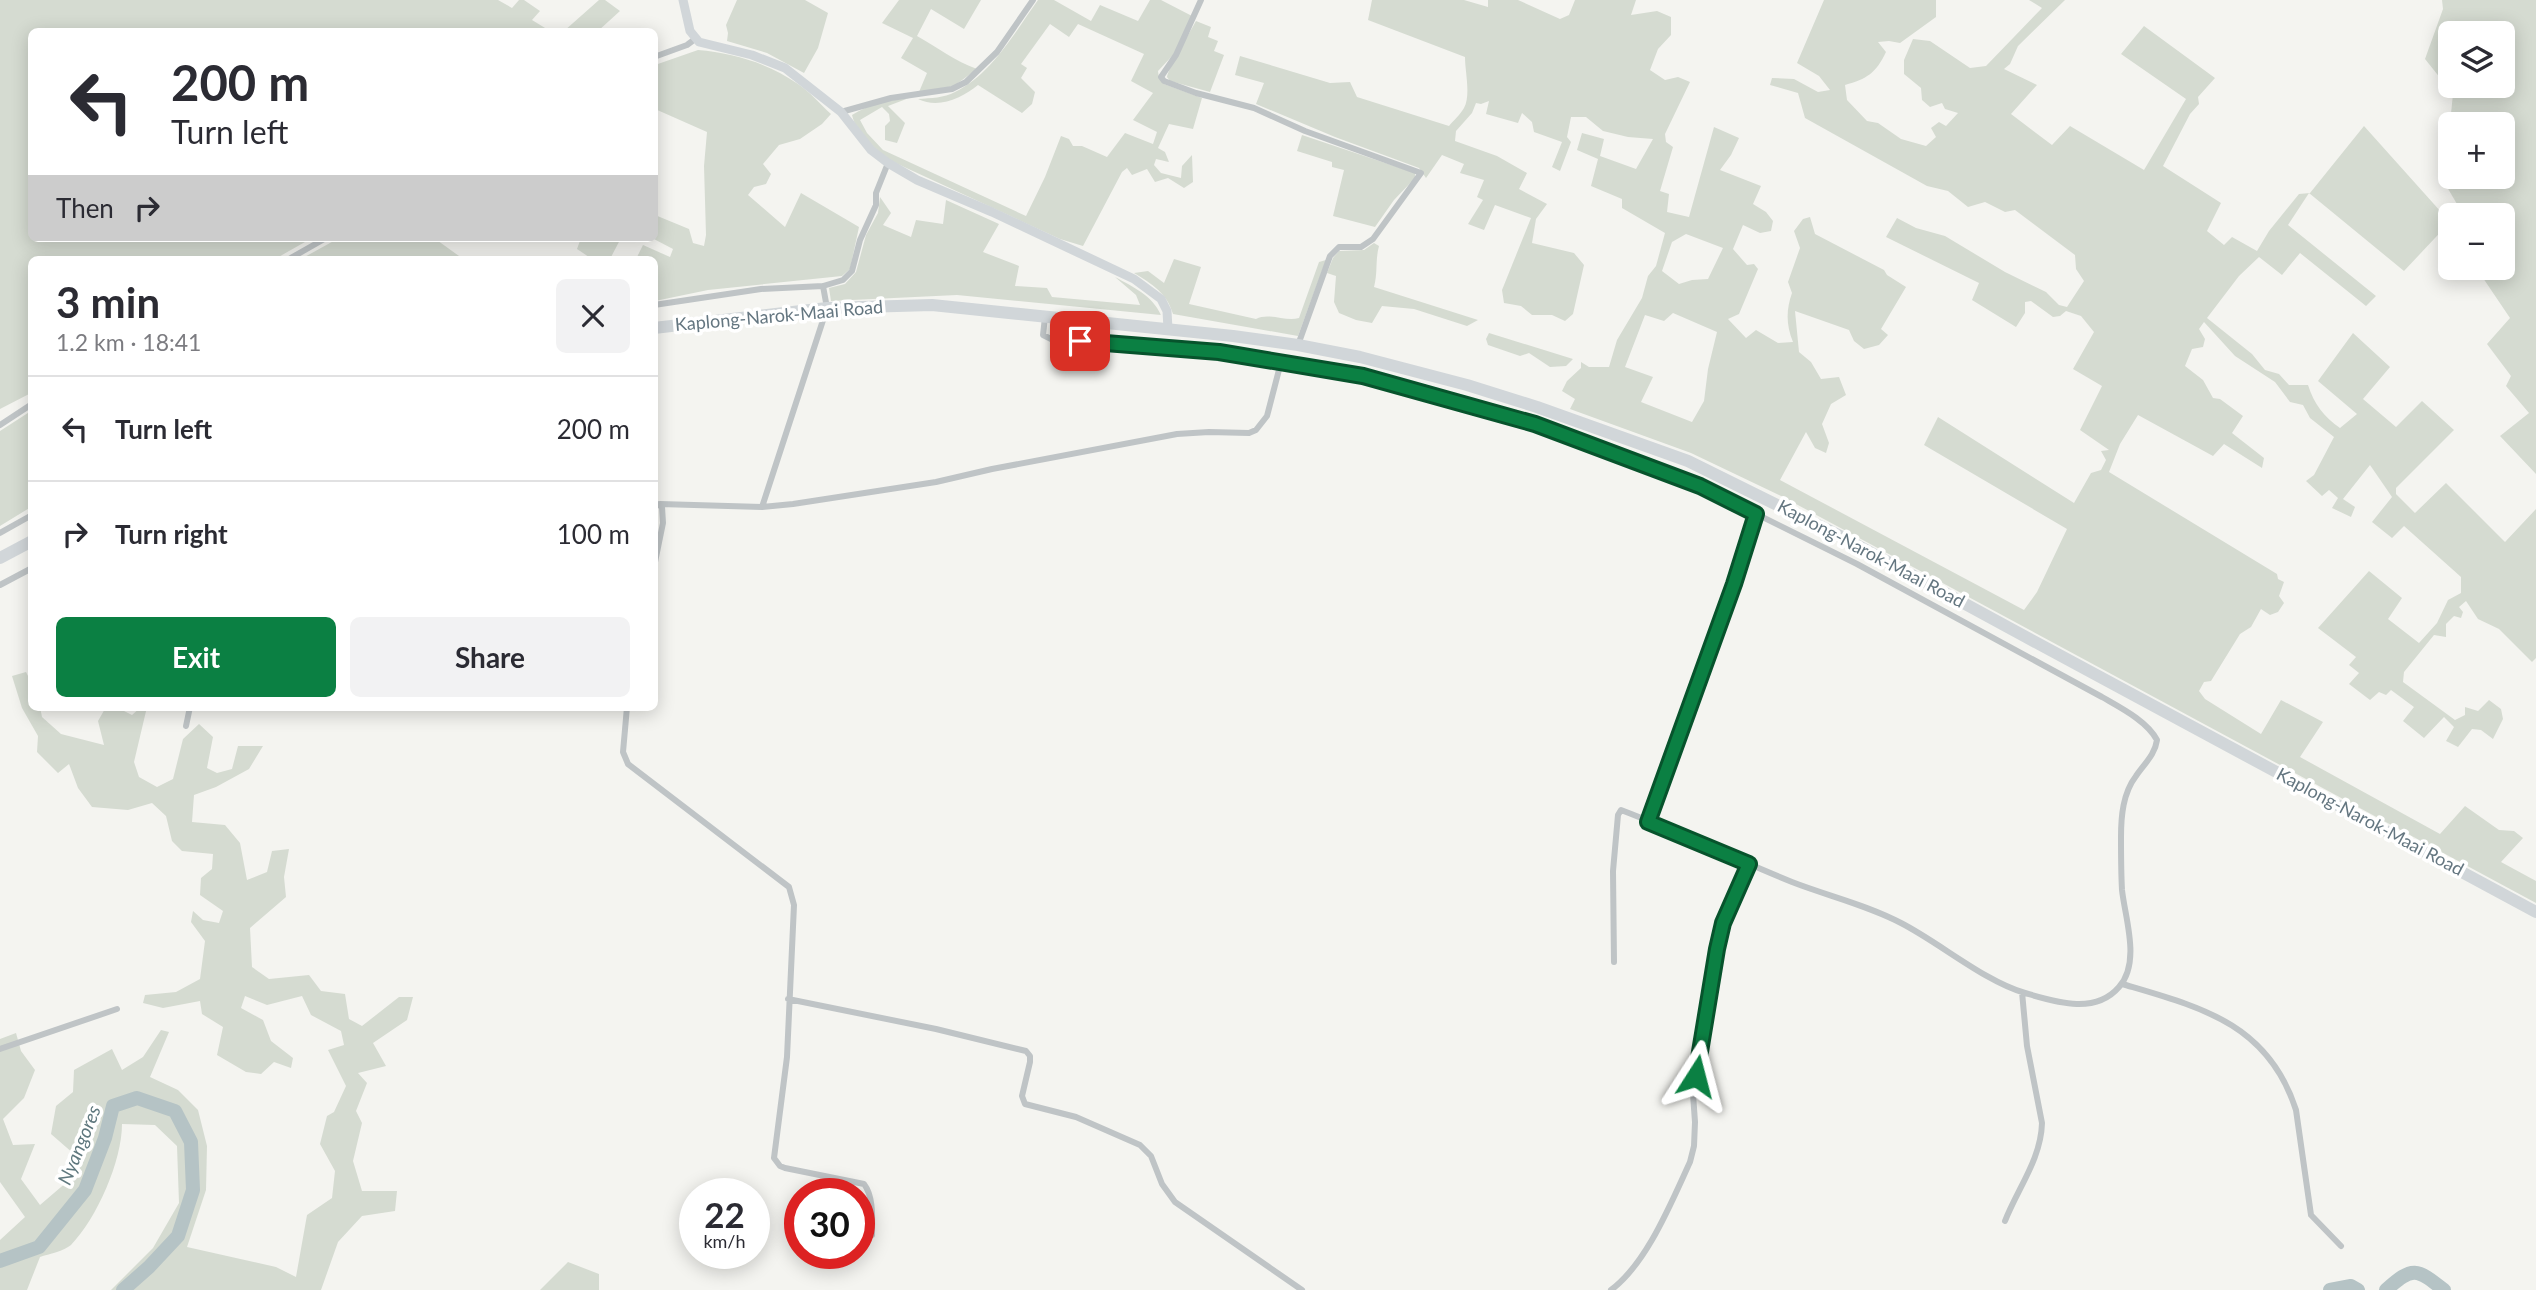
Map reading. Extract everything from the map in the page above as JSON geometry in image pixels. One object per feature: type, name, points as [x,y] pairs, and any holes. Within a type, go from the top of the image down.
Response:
[{"type":"highway","name":"Kaplong-Narok-Maai Road","points":[[658,328],[827,308],[932,305],[1045,315],[1298,345],[1443,378],[1688,461],[1842,537],[2536,912]]},
{"type":"highway","points":[[0,558],[28,543]]},
{"type":"street","points":[[683,0],[690,31],[695,39],[708,45],[752,54],[785,68],[841,112],[872,150],[888,163],[917,180],[1134,279],[1161,299],[1167,311],[1168,329]]},
{"type":"street","points":[[841,112],[891,98],[952,89],[966,82],[997,52],[1033,0]]},
{"type":"street","points":[[1201,0],[1176,55],[1162,72],[1161,77],[1164,80],[1196,93],[1254,108],[1305,131],[1421,173],[1373,239],[1361,247],[1339,247],[1330,256],[1298,345]]},
{"type":"street","points":[[658,56],[687,45],[695,39]]},
{"type":"street","points":[[658,304],[761,289],[823,286],[843,280],[852,271],[860,240],[876,205],[876,193],[888,163]]},
{"type":"street","points":[[294,256],[319,242]]},
{"type":"street","points":[[762,507],[827,308],[823,286]]},
{"type":"street","points":[[1045,315],[1043,335],[1051,339],[1219,352],[1363,376],[1535,424],[1700,486],[1857,564],[2102,697],[2126,712],[2157,740],[2154,752],[2134,777],[2124,800],[2121,833],[2122,891],[2131,949],[2122,984],[2112,994],[2089,1004],[2071,1003],[2022,992],[1973,968],[1900,922],[1749,864],[1622,810],[1618,815],[1613,871],[1614,962]]},
{"type":"street","points":[[658,503],[762,507],[936,482],[1177,434],[1249,433],[1256,430],[1267,416],[1280,362]]},
{"type":"street","points":[[1440,397],[1443,378]]},
{"type":"street","points":[[0,425],[28,407]]},
{"type":"street","points":[[1588,444],[1594,428]]},
{"type":"street","points":[[658,504],[662,507],[663,517],[658,545]]},
{"type":"street","points":[[1648,822],[1738,572],[1756,514]]},
{"type":"street","points":[[0,533],[28,517]]},
{"type":"street","points":[[0,585],[28,570]]},
{"type":"street","points":[[186,726],[189,711]]},
{"type":"street","points":[[627,711],[623,752],[628,764],[792,892],[794,905],[787,1057],[774,1157],[780,1166],[785,1168],[834,1178]]},
{"type":"street","points":[[1611,1290],[1640,1259],[1690,1162],[1695,1122],[1693,1094],[1717,949],[1723,923],[1749,864]]},
{"type":"street","points":[[2122,984],[2211,1012],[2236,1028],[2269,1059],[2291,1094],[2296,1110],[2311,1215],[2341,1247]]},
{"type":"street","points":[[2005,1221],[2042,1137],[2042,1123],[2025,1034],[2022,992]]},
{"type":"street","points":[[788,999],[936,1029],[1026,1051],[1030,1062],[1023,1096],[1025,1104],[1076,1117],[1140,1145],[1151,1156],[1162,1184],[1175,1202],[1302,1290]]},
{"type":"street","points":[[0,1049],[117,1009]]},
{"type":"shaded area","points":[[0,0],[498,0],[512,8],[519,0],[524,0],[540,11],[532,20],[545,28],[28,28],[28,242],[305,242],[280,256],[28,256],[28,395],[0,409]]},
{"type":"shaded area","points":[[599,0],[605,0],[620,11],[601,28],[567,28]]},
{"type":"shaded area","points":[[737,0],[805,0],[828,13],[818,48],[804,73],[767,53],[727,41],[726,25]]},
{"type":"shaded area","points":[[899,0],[981,0],[964,29],[931,9],[917,36],[977,69],[954,86],[919,92],[927,73],[901,58],[913,38],[882,23]]},
{"type":"shaded area","points":[[1038,0],[1054,0],[1091,21],[1100,5],[1138,21],[1150,0],[1161,0],[1192,16],[1174,54],[1158,71],[1164,84],[1202,98],[1193,129],[1169,124],[1158,148],[1165,152],[1169,162],[1156,159],[1154,165],[1161,173],[1181,178],[1182,166],[1192,155],[1193,182],[1184,188],[1168,178],[1155,182],[1147,169],[1132,175],[1127,168],[1122,172],[1083,246],[1060,239],[889,160],[862,135],[852,115],[879,103],[909,98],[888,106],[905,123],[897,143],[885,140],[885,126],[890,121],[889,114],[882,107],[860,120],[867,133],[883,150],[1026,216],[1061,136],[1069,139],[1073,146],[1082,146],[1107,157],[1125,133],[1153,144],[1157,132],[1133,120],[1153,93],[1131,81],[1144,54],[1078,24],[1069,37],[1050,24],[1021,64],[1027,68],[1021,78],[1035,92],[1032,104],[1022,113],[978,85],[950,101],[934,103],[918,99],[951,94],[980,75],[1002,51]]},
{"type":"shaded area","points":[[1372,0],[1464,0],[1488,7],[1488,0],[1518,0],[1560,19],[1569,15],[1575,0],[1636,0],[1631,15],[1657,11],[1671,17],[1671,35],[1658,49],[1650,70],[1665,80],[1678,77],[1690,82],[1665,134],[1666,142],[1673,147],[1660,191],[1669,194],[1667,212],[1689,217],[1714,127],[1739,138],[1720,170],[1761,186],[1753,204],[1766,212],[1773,221],[1771,231],[1760,233],[1743,225],[1733,249],[1747,265],[1754,264],[1758,269],[1739,314],[1728,319],[1746,338],[1756,330],[1778,343],[1793,342],[1788,324],[1792,293],[1788,282],[1800,248],[1794,231],[1803,219],[1810,217],[1815,234],[1884,270],[1887,275],[1906,287],[1881,329],[1888,335],[1879,345],[1864,349],[1854,341],[1849,330],[1795,311],[1799,352],[1811,362],[1821,379],[1839,377],[1846,395],[1831,404],[1822,424],[1829,443],[1826,453],[1815,448],[1806,432],[1780,480],[2024,610],[2037,592],[2067,529],[1924,445],[1938,417],[2074,503],[2091,473],[2101,470],[2106,460],[2101,451],[2109,450],[2080,430],[2102,386],[2073,369],[2094,332],[2081,316],[2066,311],[2053,317],[2031,301],[2025,302],[2025,313],[2016,327],[1972,300],[1979,283],[1886,237],[1897,218],[1916,228],[1945,236],[2005,272],[2046,292],[2059,305],[2067,307],[2084,281],[2076,269],[2075,255],[2015,210],[2005,212],[1985,202],[1968,207],[1948,191],[1927,186],[1805,118],[1798,93],[1770,85],[1772,78],[1794,79],[1818,92],[1830,90],[1819,76],[1797,63],[1824,0],[1936,0],[1936,17],[1900,43],[1878,42],[1886,52],[1878,65],[1865,77],[1845,85],[1847,100],[1867,121],[1878,123],[1901,139],[1926,146],[1936,137],[1931,128],[1939,122],[1946,126],[1958,113],[1945,109],[1942,103],[1930,107],[1922,100],[1921,88],[1904,74],[1904,60],[1913,39],[1930,41],[1970,68],[1986,66],[2042,8],[2029,0],[2065,0],[2018,46],[2010,64],[2004,69],[2037,85],[2011,114],[2052,145],[2070,126],[2144,170],[2186,99],[2121,54],[2144,26],[2215,78],[2198,97],[2199,104],[2190,114],[2163,166],[2221,203],[2207,231],[2224,245],[2232,237],[2257,251],[2269,231],[2299,194],[2309,193],[2288,225],[2376,296],[2366,306],[2300,253],[2282,275],[2259,257],[2239,276],[2207,318],[2252,354],[2265,370],[2279,374],[2289,385],[2308,385],[2320,410],[2340,428],[2357,414],[2318,381],[2353,333],[2390,367],[2363,399],[2396,427],[2422,401],[2454,430],[2396,488],[2396,494],[2415,513],[2446,483],[2505,542],[2536,509],[2536,658],[2532,662],[2499,629],[2478,619],[2466,601],[2459,607],[2463,612],[2461,618],[2454,616],[2446,624],[2446,637],[2434,635],[2404,672],[2403,682],[2455,720],[2465,715],[2465,707],[2478,711],[2489,700],[2501,709],[2503,719],[2493,739],[2481,730],[2472,729],[2458,747],[2446,741],[2454,727],[2444,717],[2424,738],[2403,721],[2414,707],[2391,690],[2386,695],[2379,692],[2370,700],[2349,684],[2359,673],[2349,665],[2356,657],[2318,628],[2369,571],[2402,598],[2388,619],[2419,643],[2437,623],[2448,600],[2461,593],[2461,577],[2404,526],[2392,538],[2372,522],[2392,497],[2370,465],[2343,499],[2355,507],[2351,517],[2332,508],[2338,498],[2329,490],[2322,496],[2306,481],[2314,475],[2334,437],[2310,418],[2303,405],[2290,402],[2275,382],[2235,356],[2204,322],[2199,329],[2205,339],[2203,347],[2192,349],[2185,366],[2203,380],[2213,398],[2220,399],[2243,416],[2232,433],[2264,458],[2262,468],[2224,444],[2213,456],[2138,415],[2120,444],[2109,472],[2277,574],[2278,579],[2284,582],[2279,596],[2284,603],[2278,612],[2270,615],[2261,609],[2251,627],[2240,634],[2211,681],[2204,682],[2199,691],[2205,699],[2261,734],[2281,700],[2323,722],[2300,757],[2440,834],[2465,806],[2499,830],[2514,831],[2523,838],[2501,862],[2536,881],[2536,903],[1783,497],[1691,453],[1570,409],[1575,399],[1562,391],[1567,381],[1581,368],[1581,362],[1589,367],[1609,367],[1617,340],[1642,298],[1648,276],[1656,266],[1665,233],[1622,208],[1622,199],[1591,186],[1598,159],[1577,150],[1582,133],[1604,139],[1600,156],[1636,169],[1653,139],[1603,131],[1586,117],[1571,117],[1567,137],[1571,142],[1560,171],[1552,167],[1562,142],[1534,132],[1532,122],[1522,113],[1518,123],[1486,114],[1489,101],[1476,103],[1472,113],[1456,131],[1455,141],[1497,156],[1527,173],[1519,189],[1547,204],[1536,219],[1532,243],[1574,253],[1584,265],[1573,314],[1565,321],[1552,315],[1532,315],[1521,306],[1504,303],[1502,290],[1531,218],[1495,205],[1484,230],[1468,224],[1483,200],[1477,197],[1484,180],[1460,173],[1464,164],[1442,155],[1426,178],[1419,168],[1256,104],[1264,83],[1235,75],[1240,56],[1330,83],[1350,82],[1357,97],[1449,126],[1466,103],[1465,57],[1368,20]],"holes":[[[1686,234],[1723,248],[1708,279],[1679,284],[1662,271],[1672,242]],[[1673,313],[1717,332],[1704,401],[1692,422],[1641,402],[1653,377],[1625,367],[1645,315],[1664,321]]]},
{"type":"shaded area","points":[[2442,0],[2536,0],[2536,474],[2500,436],[2529,413],[2506,386],[2511,376],[2487,344],[2510,318],[2484,280],[2515,280],[2515,203],[2456,203],[2448,189],[2515,189],[2515,112],[2451,112],[2453,98],[2515,98],[2515,21],[2439,21],[2443,9]]},
{"type":"shaded area","points":[[1196,21],[1211,27],[1208,37],[1218,41],[1214,51],[1224,55],[1210,92],[1170,81],[1167,77]]},
{"type":"shaded area","points":[[2438,23],[2438,75],[2425,59]]},
{"type":"shaded area","points":[[698,50],[737,57],[787,77],[831,114],[822,124],[800,139],[779,145],[763,164],[771,174],[766,184],[754,187],[748,195],[785,227],[801,193],[859,227],[850,269],[842,276],[708,290],[658,300],[658,256],[638,256],[643,245],[670,257],[673,249],[658,241],[658,216],[689,229],[693,243],[704,246],[704,166],[707,132],[658,110],[658,64]]},
{"type":"shaded area","points":[[2364,126],[2438,209],[2438,235],[2404,271],[2309,193]]},
{"type":"shaded area","points":[[1302,135],[1415,173],[1415,178],[1394,200],[1375,227],[1333,216],[1344,170],[1332,167],[1332,162],[1297,151]]},
{"type":"shaded area","points":[[880,197],[891,213],[883,225],[911,237],[916,220],[943,224],[946,200],[999,224],[983,252],[1019,266],[1015,286],[1047,288],[1052,297],[1140,305],[1136,295],[1115,277],[1147,297],[1161,315],[957,295],[831,301],[829,288],[845,284],[856,272],[866,235],[878,213]]},
{"type":"shaded area","points":[[332,242],[440,242],[459,256],[306,256]]},
{"type":"shaded area","points":[[580,242],[619,242],[612,256],[588,256],[577,249]]},
{"type":"shaded area","points":[[1374,243],[1379,246],[1374,287],[1478,320],[1467,326],[1414,309],[1382,306],[1372,323],[1339,313],[1334,302],[1336,276],[1327,273],[1333,258],[1339,251],[1364,250]]},
{"type":"shaded area","points":[[1174,259],[1201,267],[1189,304],[1256,319],[1266,316],[1299,318],[1319,262],[1326,260],[1298,336],[1173,314],[1163,295],[1134,273],[1148,271],[1164,283]]},
{"type":"shaded area","points":[[1489,333],[1573,359],[1566,366],[1550,367],[1529,353],[1520,356],[1488,345],[1486,339]]},
{"type":"shaded area","points":[[28,413],[28,509],[0,526],[0,431]]},
{"type":"shaded area","points":[[26,672],[28,711],[41,711],[42,717],[61,734],[104,745],[98,721],[104,711],[124,711],[132,715],[136,711],[146,711],[134,762],[139,777],[157,787],[173,779],[183,739],[199,724],[213,737],[207,768],[217,773],[232,769],[238,746],[263,746],[249,769],[216,787],[194,795],[192,822],[225,825],[240,843],[247,880],[267,872],[272,851],[289,849],[284,877],[286,897],[250,928],[252,967],[269,979],[309,975],[321,991],[345,994],[349,1019],[362,1026],[399,997],[413,997],[407,1020],[373,1043],[386,1066],[358,1073],[367,1083],[356,1111],[362,1123],[353,1161],[362,1191],[397,1191],[395,1211],[362,1216],[338,1242],[321,1290],[111,1290],[153,1248],[179,1203],[177,1146],[155,1125],[122,1124],[113,1171],[99,1205],[81,1234],[68,1247],[40,1257],[27,1290],[0,1290],[0,1240],[25,1217],[0,1182],[0,1039],[16,1033],[21,1051],[35,1070],[24,1098],[3,1119],[13,1145],[35,1144],[21,1179],[40,1205],[68,1181],[74,1154],[51,1134],[56,1106],[73,1092],[74,1070],[112,1049],[122,1070],[143,1057],[161,1030],[169,1032],[150,1077],[178,1090],[198,1110],[207,1146],[206,1190],[187,1247],[276,1267],[296,1277],[307,1215],[332,1198],[335,1171],[320,1144],[327,1116],[334,1112],[346,1086],[328,1050],[344,1045],[341,1031],[311,1015],[302,996],[267,1005],[245,996],[241,1008],[263,1020],[271,1041],[293,1058],[291,1068],[274,1062],[261,1074],[246,1072],[217,1055],[223,1027],[202,1014],[200,1001],[163,1008],[143,1003],[145,995],[176,992],[200,979],[205,941],[191,922],[193,911],[203,920],[219,923],[223,911],[200,895],[201,878],[212,869],[213,854],[182,851],[172,841],[166,816],[152,803],[128,810],[92,807],[78,788],[69,764],[58,773],[37,752],[38,736],[22,708],[12,676]]},
{"type":"shaded area","points":[[568,1262],[599,1274],[599,1290],[540,1290]]},
{"type":"waterway","name":"Nyangores","points":[[0,1261],[39,1247],[85,1190],[105,1138],[113,1106],[137,1098],[175,1111],[191,1142],[193,1190],[178,1236],[123,1290]]},
{"type":"waterway","name":"Nyangores","points":[[2386,1290],[2403,1277],[2415,1273],[2427,1277],[2444,1290]]},
{"type":"waterway","name":"Nyangores","points":[[2330,1290],[2351,1286],[2358,1290]]},
{"type":"route","points":[[1080,341],[1219,352],[1363,376],[1535,424],[1700,486],[1756,514],[1734,584],[1648,822],[1749,864],[1723,923],[1696,1076]]}]
